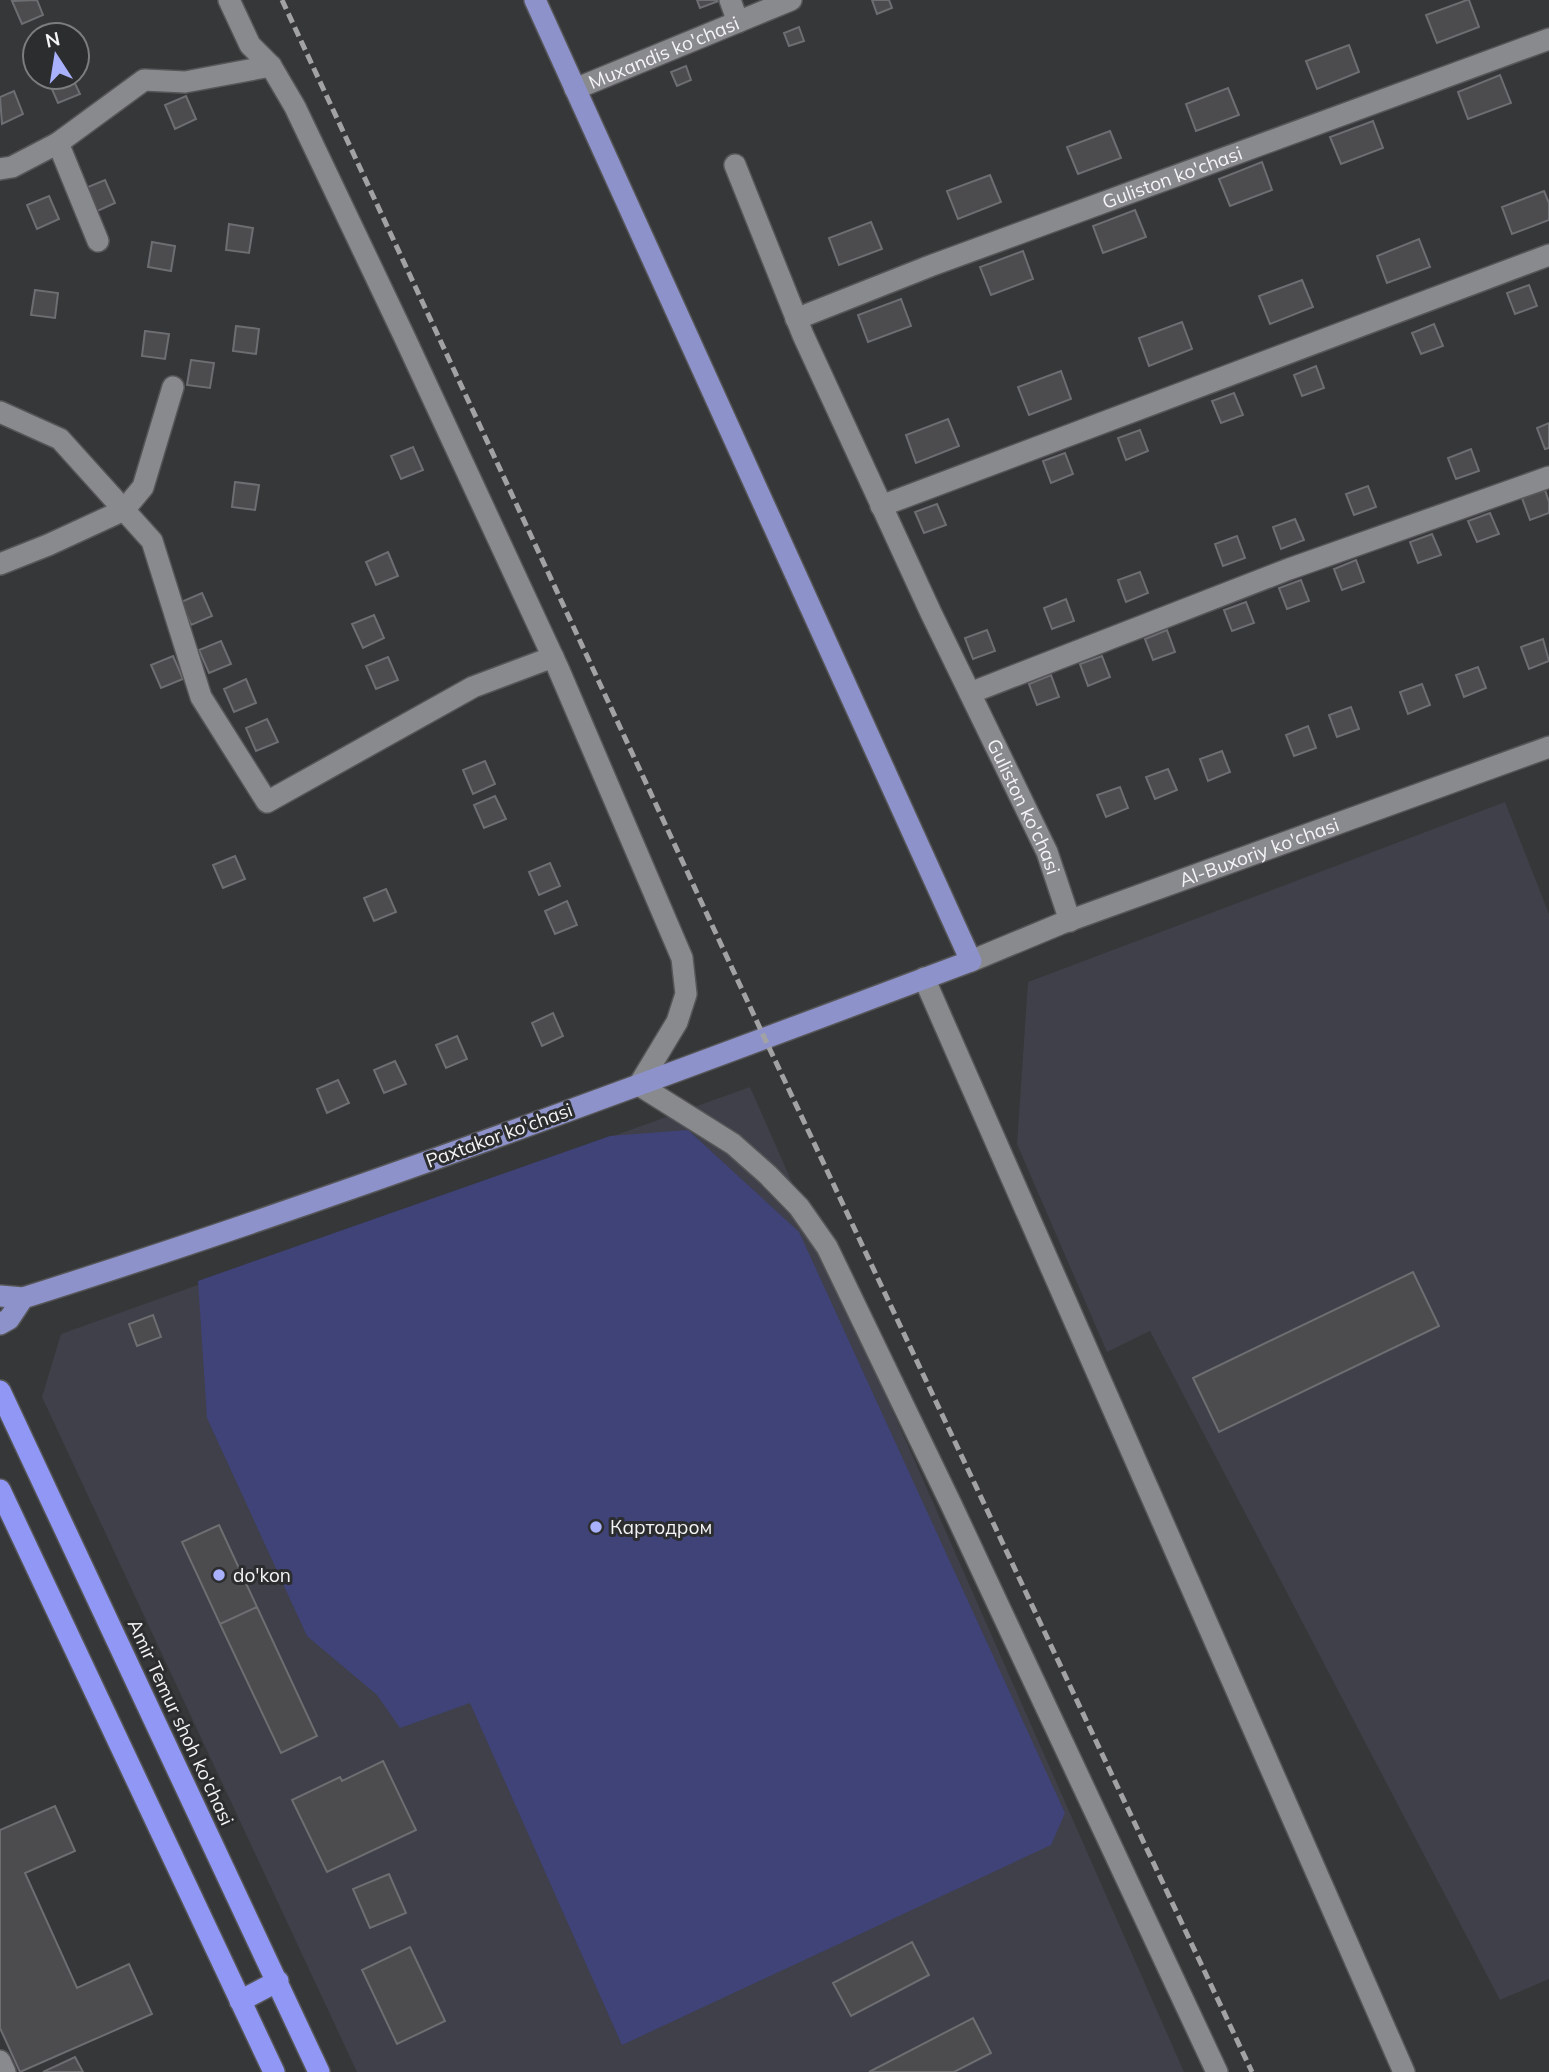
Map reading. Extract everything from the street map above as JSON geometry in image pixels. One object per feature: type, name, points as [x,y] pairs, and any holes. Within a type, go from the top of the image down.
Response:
[{"type":"highway","name":"Amir Temur shoh ko'chasi","points":[[0,1391],[319,2072]]},
{"type":"highway","points":[[0,1490],[274,2072]]},
{"type":"highway","points":[[240,2001],[278,1981]]},
{"type":"main road","points":[[535,0],[971,961]]},
{"type":"main road","name":"Paxtakor ko'chasi","points":[[0,1296],[23,1298],[192,1245],[639,1085],[971,961]]},
{"type":"main road","points":[[0,1324],[9,1319],[23,1298]]},
{"type":"street","points":[[229,0],[250,45],[271,66],[295,107],[553,657],[681,958],[686,994],[677,1022],[639,1085],[700,1122],[742,1152],[800,1207],[827,1247],[950,1502],[1217,2072]]},
{"type":"street","points":[[730,0],[738,22]]},
{"type":"street","name":"Muxandis ko'chasi","points":[[575,89],[791,0]]},
{"type":"street","name":"Guliston ko'chasi","points":[[796,319],[956,256],[1549,39]]},
{"type":"street","points":[[0,169],[12,167],[58,143],[144,80],[186,82],[271,66]]},
{"type":"street","points":[[58,143],[98,241]]},
{"type":"street","name":"Guliston ko'chasi","points":[[735,165],[796,319],[881,506],[1047,852],[1070,921]]},
{"type":"street","points":[[881,506],[1549,255]]},
{"type":"street","points":[[0,564],[124,510],[143,487],[173,387]]},
{"type":"street","points":[[0,412],[60,439],[152,541],[201,697],[267,802],[473,687],[553,657]]},
{"type":"street","points":[[970,693],[1289,569],[1549,477]]},
{"type":"street","name":"Al-Buxoriy ko'chasi","points":[[971,961],[1070,921],[1549,747]]},
{"type":"street","points":[[924,978],[1404,2072]]},
{"type":"street","points":[[0,2062],[5,2072]]},
{"type":"shaded area","points":[[1505,802],[1549,914],[1549,1979],[1500,2000],[1150,1331],[1107,1352],[1017,1144],[1028,982]]},
{"type":"shaded area","name":"Картодром","points":[[750,1087],[1184,2072],[357,2072],[42,1397],[61,1334]]},
{"type":"shaded area","name":"Картодром","points":[[688,1130],[799,1232],[1065,1813],[1051,1845],[622,2045],[470,1703],[400,1728],[377,1695],[307,1636],[207,1418],[198,1281],[610,1136]]},
{"type":"building","points":[[37,0],[43,15],[21,22],[12,1]]},
{"type":"building","points":[[697,0],[721,0],[700,8]]},
{"type":"building","points":[[872,0],[889,0],[892,8],[877,14]]},
{"type":"building","points":[[1467,0],[1479,27],[1437,43],[1426,15]]},
{"type":"building","points":[[799,27],[804,41],[789,46],[784,33]]},
{"type":"building","points":[[1349,45],[1359,72],[1317,89],[1306,61]]},
{"type":"building","points":[[686,66],[691,80],[677,86],[671,72]]},
{"type":"building","points":[[1500,75],[1511,103],[1468,119],[1458,92]]},
{"type":"building","points":[[1228,88],[1239,115],[1196,131],[1186,104]]},
{"type":"building","points":[[14,91],[23,114],[2,124],[0,97]]},
{"type":"building","points":[[53,91],[79,91],[80,94],[58,103]]},
{"type":"building","points":[[186,96],[196,119],[175,129],[165,105]]},
{"type":"building","points":[[1373,121],[1383,148],[1341,164],[1330,137]]},
{"type":"building","points":[[1110,131],[1121,158],[1078,174],[1067,147]]},
{"type":"building","points":[[1262,162],[1272,190],[1230,206],[1219,179]]},
{"type":"building","points":[[990,175],[1001,202],[958,219],[947,191]]},
{"type":"building","points":[[105,180],[115,203],[93,213],[83,189]]},
{"type":"building","points":[[1544,191],[1549,203],[1549,220],[1512,234],[1502,207]]},
{"type":"building","points":[[49,196],[59,219],[37,229],[27,205]]},
{"type":"building","points":[[1135,210],[1146,237],[1103,253],[1093,226]]},
{"type":"building","points":[[871,222],[882,249],[839,265],[829,238]]},
{"type":"building","points":[[229,224],[253,228],[249,253],[226,250]]},
{"type":"building","points":[[1419,239],[1430,267],[1387,283],[1377,256]]},
{"type":"building","points":[[152,242],[175,246],[171,271],[148,267]]},
{"type":"building","points":[[1023,251],[1033,279],[991,295],[980,267]]},
{"type":"building","points":[[1302,280],[1313,307],[1270,324],[1259,296]]},
{"type":"building","points":[[1529,285],[1537,306],[1515,314],[1507,293]]},
{"type":"building","points":[[35,290],[58,293],[55,318],[31,315]]},
{"type":"building","points":[[901,299],[911,326],[868,342],[858,315]]},
{"type":"building","points":[[1182,322],[1192,349],[1149,366],[1139,338]]},
{"type":"building","points":[[1434,324],[1443,346],[1421,354],[1412,333]]},
{"type":"building","points":[[236,326],[259,329],[256,354],[233,351]]},
{"type":"building","points":[[145,331],[169,334],[165,359],[142,356]]},
{"type":"building","points":[[191,360],[214,363],[210,388],[187,385]]},
{"type":"building","points":[[1316,366],[1324,388],[1302,396],[1294,375]]},
{"type":"building","points":[[1061,371],[1071,399],[1029,415],[1018,387]]},
{"type":"building","points":[[1234,393],[1243,415],[1221,423],[1212,401]]},
{"type":"building","points":[[948,419],[959,446],[916,463],[906,435]]},
{"type":"building","points":[[1549,423],[1549,448],[1545,449],[1537,428]]},
{"type":"building","points":[[1140,430],[1148,451],[1126,460],[1118,438]]},
{"type":"building","points":[[413,447],[423,470],[401,479],[391,456]]},
{"type":"building","points":[[1471,449],[1479,471],[1456,479],[1448,458]]},
{"type":"building","points":[[1065,453],[1073,474],[1051,483],[1043,461]]},
{"type":"building","points":[[235,482],[259,485],[255,510],[232,507]]},
{"type":"building","points":[[1368,486],[1376,507],[1354,515],[1346,494]]},
{"type":"building","points":[[1545,490],[1549,513],[1530,520],[1522,498]]},
{"type":"building","points":[[937,504],[946,525],[924,533],[915,512]]},
{"type":"building","points":[[1490,513],[1499,534],[1477,542],[1468,521]]},
{"type":"building","points":[[1295,519],[1304,540],[1281,549],[1273,527]]},
{"type":"building","points":[[1432,534],[1441,555],[1418,563],[1410,542]]},
{"type":"building","points":[[1237,536],[1245,558],[1223,566],[1215,544]]},
{"type":"building","points":[[388,552],[398,576],[376,585],[366,562]]},
{"type":"building","points":[[1356,560],[1364,582],[1342,590],[1334,569]]},
{"type":"building","points":[[1140,572],[1148,593],[1126,602],[1118,580]]},
{"type":"building","points":[[1301,580],[1309,601],[1287,609],[1279,588]]},
{"type":"building","points":[[202,593],[212,616],[191,625],[181,602]]},
{"type":"building","points":[[1066,599],[1074,621],[1052,629],[1044,608]]},
{"type":"building","points":[[1246,602],[1254,623],[1232,631],[1224,610]]},
{"type":"building","points":[[374,615],[384,638],[363,648],[352,624]]},
{"type":"building","points":[[987,630],[995,651],[973,659],[965,638]]},
{"type":"building","points":[[1167,630],[1175,652],[1153,660],[1145,639]]},
{"type":"building","points":[[1543,639],[1549,661],[1529,669],[1521,647]]},
{"type":"building","points":[[221,641],[231,664],[209,673],[199,650]]},
{"type":"building","points":[[173,656],[183,679],[161,688],[151,665]]},
{"type":"building","points":[[1102,656],[1110,677],[1088,686],[1080,664]]},
{"type":"building","points":[[388,657],[398,680],[376,689],[366,666]]},
{"type":"building","points":[[1478,667],[1486,688],[1464,697],[1456,675]]},
{"type":"building","points":[[1051,675],[1059,697],[1037,705],[1029,684]]},
{"type":"building","points":[[246,679],[256,703],[234,712],[224,689]]},
{"type":"building","points":[[1422,684],[1430,705],[1408,714],[1400,692]]},
{"type":"building","points":[[1351,707],[1359,729],[1337,737],[1329,715]]},
{"type":"building","points":[[267,719],[278,742],[256,751],[246,728]]},
{"type":"building","points":[[1308,726],[1316,748],[1294,756],[1286,735]]},
{"type":"building","points":[[1222,751],[1230,772],[1208,781],[1200,759]]},
{"type":"building","points":[[485,761],[495,784],[473,794],[463,770]]},
{"type":"building","points":[[1168,769],[1177,790],[1155,799],[1146,777]]},
{"type":"building","points":[[1120,787],[1128,808],[1106,817],[1097,795]]},
{"type":"building","points":[[495,796],[506,819],[484,828],[474,805]]},
{"type":"building","points":[[235,856],[245,879],[223,888],[213,865]]},
{"type":"building","points":[[550,863],[560,886],[539,895],[529,872]]},
{"type":"building","points":[[386,889],[396,912],[374,921],[364,898]]},
{"type":"building","points":[[567,901],[577,925],[555,934],[545,911]]},
{"type":"building","points":[[553,1013],[563,1036],[542,1046],[532,1023]]},
{"type":"building","points":[[457,1036],[467,1059],[446,1068],[436,1045]]},
{"type":"building","points":[[395,1061],[406,1084],[384,1093],[374,1070]]},
{"type":"building","points":[[338,1080],[349,1103],[327,1113],[317,1089]]},
{"type":"building","points":[[1413,1272],[1439,1326],[1219,1432],[1193,1378]]},
{"type":"building","points":[[153,1315],[161,1337],[137,1346],[129,1324]]},
{"type":"building","name":"do'kon","points":[[219,1525],[257,1607],[220,1624],[182,1542]]},
{"type":"building","points":[[257,1607],[317,1736],[281,1753],[220,1624]]},
{"type":"building","points":[[383,1761],[416,1830],[327,1872],[292,1800],[340,1777],[342,1781]]},
{"type":"building","points":[[55,1806],[75,1851],[25,1873],[77,1988],[129,1964],[152,2014],[20,2072],[0,2028],[0,1830]]},
{"type":"building","points":[[389,1874],[406,1913],[370,1928],[353,1889]]},
{"type":"building","points":[[912,1942],[929,1975],[851,2016],[833,1983]]},
{"type":"building","points":[[410,1947],[445,2021],[397,2044],[362,1970]]},
{"type":"building","points":[[973,2018],[991,2053],[954,2072],[869,2072]]},
{"type":"building","points":[[75,2057],[83,2072],[43,2072]]},
{"type":"railway","points":[[282,0],[765,1039],[1252,2072]]},
{"type":"place","name":"Картодром","points":[[596,1527]]},
{"type":"place","name":"do'kon","points":[[219,1575]]}]
